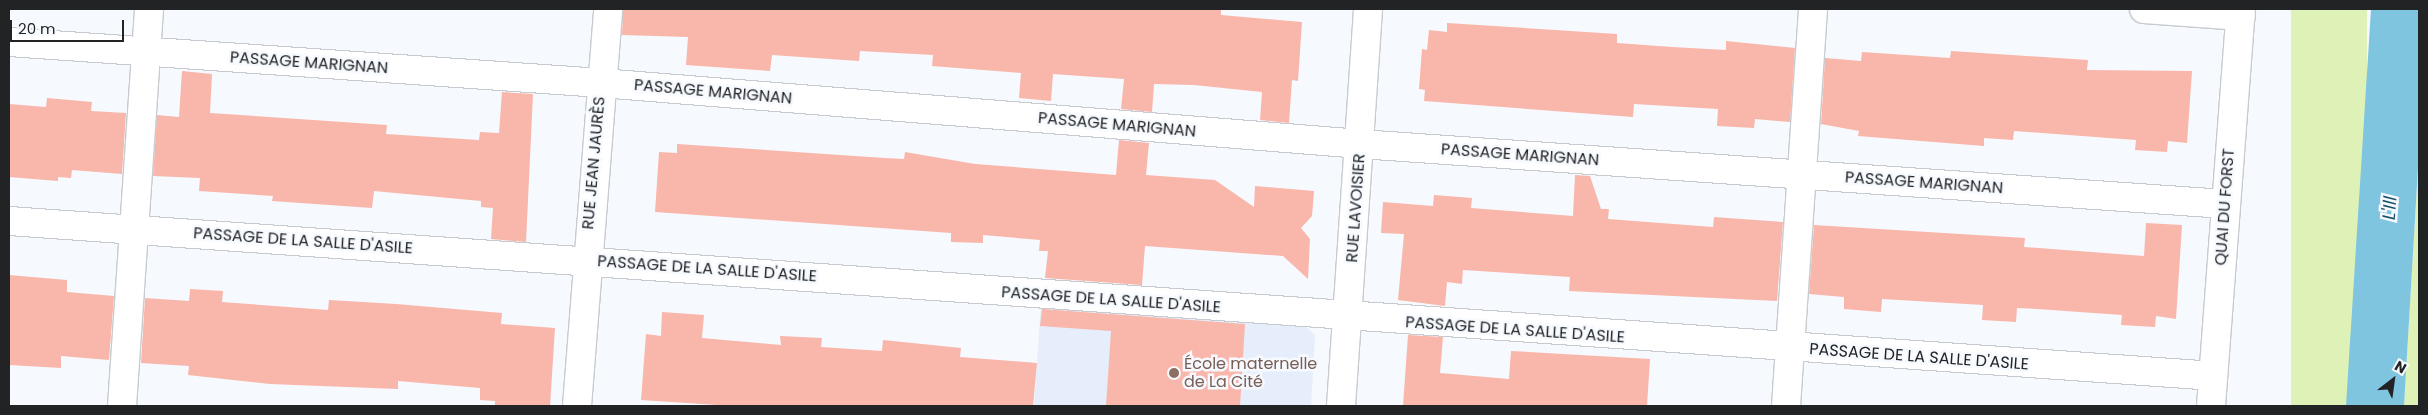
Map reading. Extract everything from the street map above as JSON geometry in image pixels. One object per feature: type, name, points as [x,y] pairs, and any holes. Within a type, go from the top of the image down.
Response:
[{"type":"street","points":[[122,406],[149,9]]},
{"type":"street","name":"RUE JEAN JAURÈS","points":[[577,406],[585,259],[608,9]]},
{"type":"street","name":"RUE LAVOISIER","points":[[1341,406],[1349,318],[1368,9]]},
{"type":"street","points":[[1786,406],[1813,9]]},
{"type":"street","points":[[2144,9],[2241,12]]},
{"type":"street","name":"QUAI DU FORST","points":[[2211,406],[2224,204],[2241,12]]},
{"type":"street","name":"PASSAGE MARIGNAN","points":[[9,42],[601,83],[1360,144],[2224,204]]},
{"type":"street","name":"PASSAGE DE LA SALLE D'ASILE","points":[[9,221],[585,259],[1349,318],[2213,376]]},
{"type":"shaded area","name":"École maternelle de La Cité","points":[[1041,305],[1305,325],[1315,336],[1311,406],[1034,406]]},
{"type":"green space","points":[[2291,9],[2367,9],[2367,406],[2291,406]]},
{"type":"green space","points":[[2419,151],[2419,406],[2404,406]]},
{"type":"water","name":"L'Ill","points":[[2371,9],[2419,9],[2419,151],[2404,406],[2346,406]]},
{"type":"building","points":[[623,9],[1221,9],[1221,15],[1302,22],[1298,81],[1292,80],[1289,123],[1260,120],[1262,92],[1194,85],[1154,84],[1152,112],[1121,109],[1124,79],[1053,74],[1051,101],[1019,98],[1021,73],[932,66],[933,55],[860,51],[859,61],[772,55],[770,71],[686,65],[688,37],[622,35]]},
{"type":"building","points":[[1447,23],[1617,34],[1617,43],[1672,47],[1726,50],[1726,41],[1795,48],[1790,122],[1755,119],[1754,128],[1717,126],[1718,109],[1634,104],[1633,117],[1424,101],[1425,90],[1419,89],[1422,49],[1427,50],[1429,30],[1447,32]]},
{"type":"building","points":[[1951,51],[2088,60],[2087,70],[2192,71],[2187,143],[2168,141],[2167,152],[2135,150],[2136,140],[2014,131],[2013,140],[1984,138],[1984,146],[1858,136],[1859,131],[1821,124],[1825,58],[1861,61],[1862,52],[1950,58]]},
{"type":"building","points":[[182,71],[212,74],[210,113],[387,125],[386,134],[479,140],[480,132],[499,133],[502,92],[533,94],[526,242],[491,239],[493,208],[481,207],[481,201],[374,191],[372,208],[272,201],[273,196],[199,191],[200,178],[153,176],[157,115],[179,117]]},
{"type":"building","points":[[47,98],[92,102],[91,111],[126,113],[122,174],[72,170],[71,178],[58,177],[58,181],[9,177],[9,104],[46,107]]},
{"type":"building","points":[[1119,140],[1149,143],[1146,175],[1215,180],[1254,207],[1255,186],[1314,191],[1312,216],[1301,228],[1310,239],[1308,279],[1283,256],[1145,246],[1142,285],[1045,278],[1048,251],[1039,251],[1040,240],[983,235],[983,243],[951,242],[951,233],[655,212],[659,152],[677,153],[677,144],[904,159],[905,152],[975,164],[1116,175]]},
{"type":"building","points":[[1575,175],[1590,176],[1601,209],[1609,209],[1608,219],[1713,227],[1714,217],[1783,222],[1777,301],[1569,291],[1570,277],[1463,270],[1462,284],[1447,282],[1445,306],[1398,300],[1404,234],[1381,233],[1383,202],[1433,206],[1434,195],[1472,198],[1471,208],[1573,216]]},
{"type":"building","points":[[2146,223],[2182,225],[2176,319],[2156,316],[2155,327],[2121,325],[2122,315],[2017,308],[2016,322],[1982,320],[1983,305],[1882,299],[1881,312],[1844,309],[1844,297],[1809,294],[1814,225],[2025,238],[2024,247],[2144,256]]},
{"type":"building","points":[[9,275],[67,280],[67,292],[114,296],[109,360],[61,356],[61,368],[9,365]]},
{"type":"building","points":[[190,289],[223,291],[222,302],[328,310],[329,300],[396,304],[502,313],[501,324],[555,328],[550,406],[495,406],[495,401],[480,400],[480,388],[398,381],[398,389],[270,384],[188,375],[189,366],[141,363],[145,298],[189,301]]},
{"type":"building","points":[[1042,309],[1245,324],[1240,406],[1106,406],[1111,331],[1040,326]]},
{"type":"building","points":[[662,312],[704,315],[702,338],[781,345],[780,336],[822,338],[821,347],[882,351],[883,340],[961,348],[960,357],[1037,363],[1033,406],[732,406],[641,400],[646,334],[661,336]]},
{"type":"building","points":[[1408,335],[1443,337],[1440,373],[1509,379],[1511,351],[1650,359],[1647,406],[1403,406]]},
{"type":"place","name":"École maternelle de La Cité","points":[[1174,373]]}]
